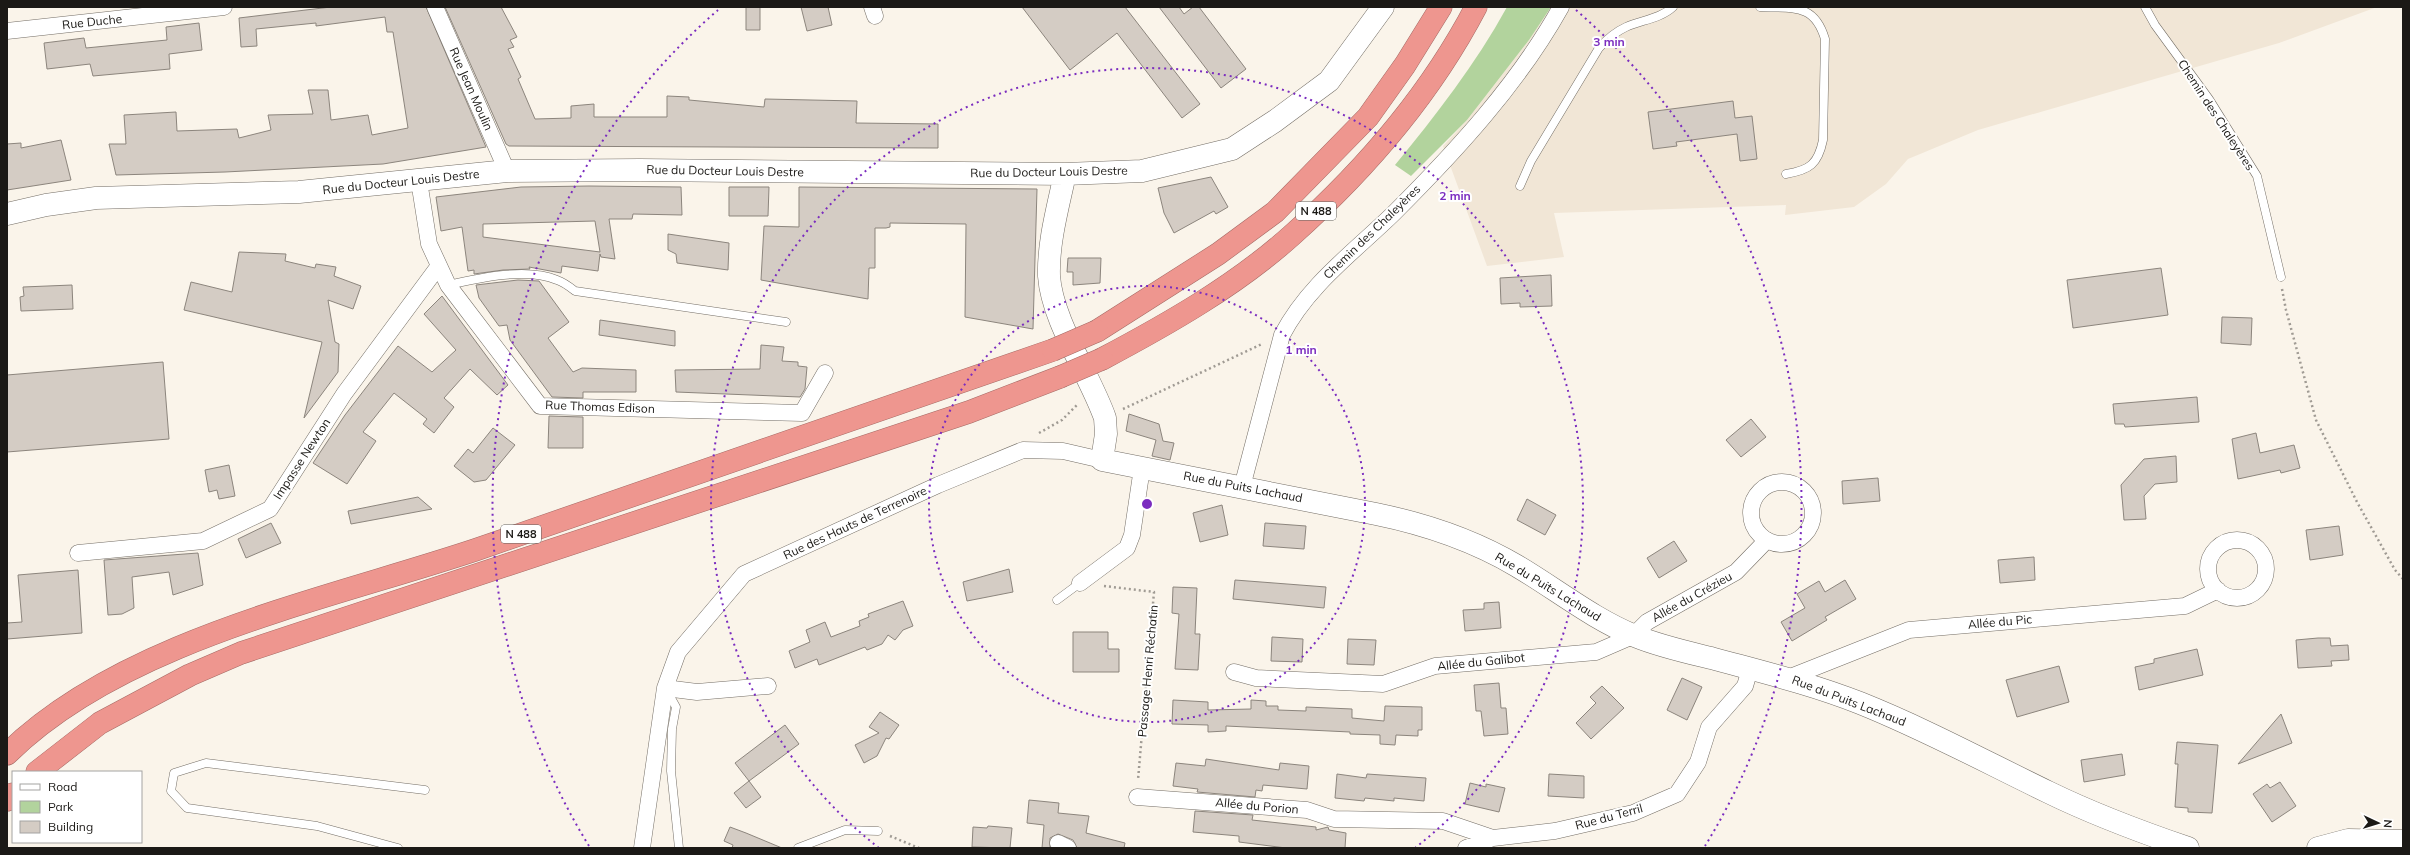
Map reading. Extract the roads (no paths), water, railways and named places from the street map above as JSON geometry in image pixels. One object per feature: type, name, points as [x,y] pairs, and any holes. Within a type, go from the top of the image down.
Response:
[{"type":"highway","name":"N 488","points":[[7,754],[21,740],[78,698],[157,657],[222,631],[474,550],[1053,350],[1097,331],[1218,254],[1275,212],[1368,117],[1405,65],[1441,7]]},
{"type":"highway","name":"N 488","points":[[39,771],[100,723],[190,675],[241,653],[969,412],[1102,359],[1192,309],[1248,270],[1291,236],[1388,137],[1429,85],[1476,7]]},
{"type":"street","name":"Rue Duche","points":[[7,31],[224,7]]},
{"type":"street","name":"Rue Jean Moulin","points":[[435,7],[507,171]]},
{"type":"street","name":"Rue du Docteur Louis Destre","points":[[7,214],[52,204],[96,198],[299,192],[507,171],[640,170],[1065,174],[1142,170],[1232,149],[1275,122],[1329,81],[1383,7]]},
{"type":"street","name":"Chemin des Chaleyères","points":[[1242,487],[1282,335],[1293,313],[1308,295],[1448,159],[1512,81],[1548,30],[1561,7]]},
{"type":"street","points":[[1065,174],[1052,244],[1049,276],[1054,302],[1105,418],[1106,434],[1102,460]]},
{"type":"street","name":"Rue Thomas Edison","points":[[419,181],[429,244],[438,267],[448,285],[540,406],[802,412],[825,373]]},
{"type":"street","name":"Impasse Newton","points":[[78,553],[202,541],[270,509],[344,394],[438,267]]},
{"type":"street","name":"Rue des Hauts de Terrenoire","points":[[642,848],[665,688],[678,652],[744,574],[938,485],[1023,450],[1062,451],[1102,460]]},
{"type":"street","name":"Rue du Puits Lachaud","points":[[1102,460],[1412,522],[1448,534],[1515,565],[1609,623],[1633,636],[1788,678],[1861,703],[1927,732],[2064,799],[2111,820],[2188,848]]},
{"type":"street","points":[[1080,583],[1126,548],[1132,535],[1142,468]]},
{"type":"street","name":"Allée du Crézieu","points":[[1633,636],[1647,622],[1736,572],[1767,540]]},
{"type":"street","name":"Allée du Pic","points":[[1788,678],[1909,630],[2185,606],[2218,590]]},
{"type":"street","name":"Allée du Galibot","points":[[1234,672],[1256,678],[1383,684],[1435,666],[1596,652],[1633,636]]},
{"type":"street","name":"Rue du Terril","points":[[1466,848],[1493,838],[1555,831],[1633,813],[1677,794],[1698,762],[1709,727],[1744,686],[1750,668]]},
{"type":"street","points":[[665,688],[697,692],[768,686]]},
{"type":"street","name":"Allée du Porion","points":[[1137,797],[1307,810],[1334,819],[1443,821],[1493,838]]},
{"type":"street","points":[[2318,848],[2348,840],[2403,841]]},
{"type":"lane","points":[[1520,186],[1531,160],[1598,48],[1611,35],[1627,26],[1649,20],[1673,7]]},
{"type":"lane","points":[[1760,7],[1802,10],[1814,16],[1822,28],[1825,39],[1823,140],[1820,154],[1816,161],[1809,167],[1798,172],[1786,174]]},
{"type":"lane","name":"Chemin des Chaleyères","points":[[2145,7],[2155,25],[2209,99],[2257,176],[2280,277]]},
{"type":"lane","points":[[448,285],[485,276],[521,274],[557,279],[575,291],[786,322]]},
{"type":"lane","points":[[1057,600],[1080,583]]},
{"type":"lane","points":[[665,688],[676,708],[672,729],[671,771],[679,848]]},
{"type":"lane","points":[[398,848],[317,826],[187,808],[171,791],[174,773],[206,763],[425,790]]},
{"type":"lane","points":[[798,848],[845,830],[878,831]]}]
